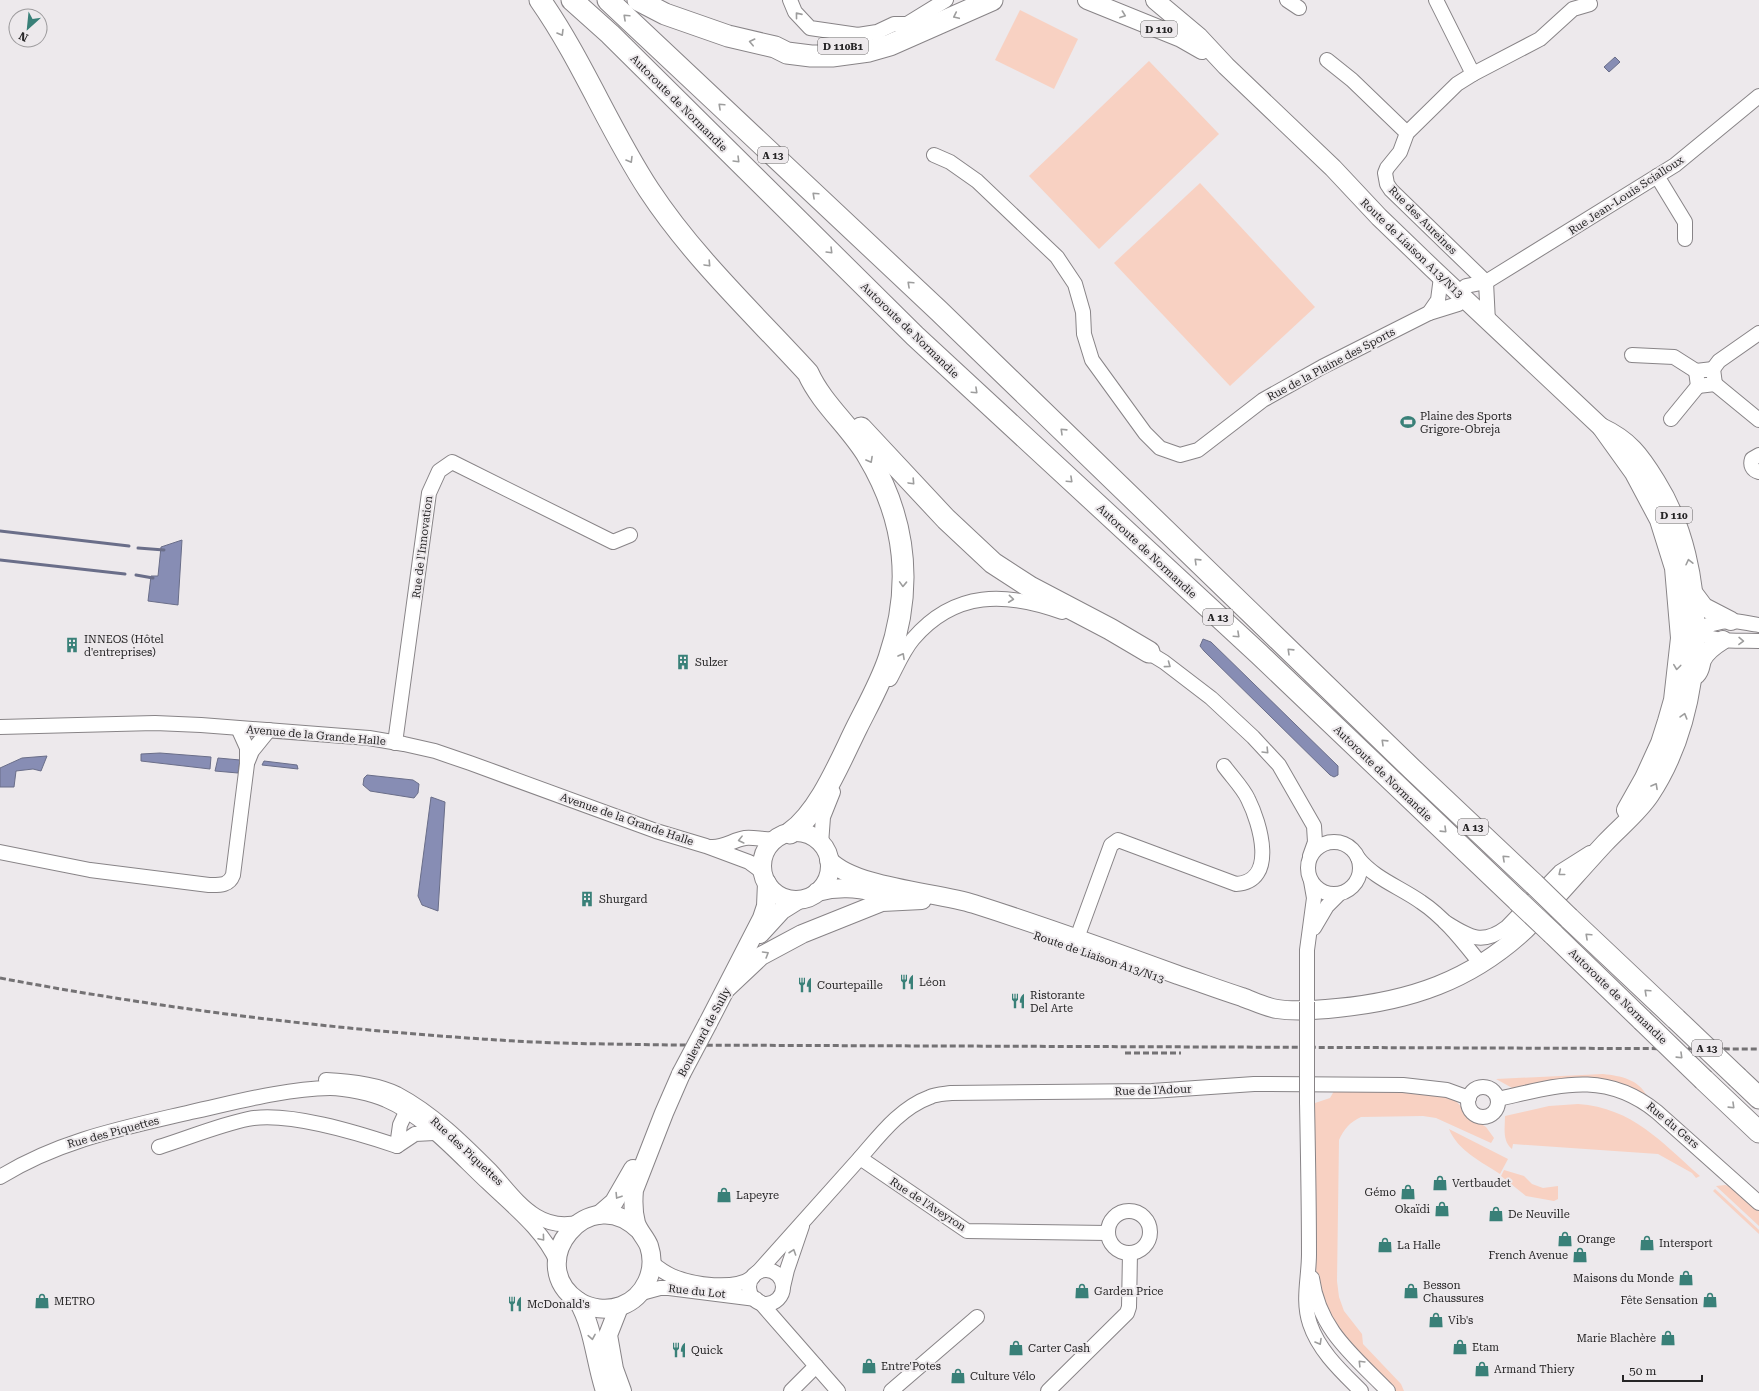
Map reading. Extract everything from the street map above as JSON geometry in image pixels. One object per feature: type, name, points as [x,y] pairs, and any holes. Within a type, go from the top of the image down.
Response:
[{"type":"highway","points":[[540,0],[575,57],[626,153],[665,213],[697,252],[808,373],[946,519],[982,554],[1009,575],[1110,629],[1149,652]]},
{"type":"highway","name":"Autoroute de Normandie","points":[[572,0],[610,34],[915,336],[1258,654],[1759,1132]]},
{"type":"highway","name":"Autoroute de Normandie","points":[[608,0],[939,311],[1412,769],[1759,1098]]},
{"type":"highway","points":[[638,0],[665,14],[698,27],[775,47],[787,53],[811,56],[832,56],[869,51],[890,45],[992,0]]},
{"type":"highway","name":"D 110B1","points":[[775,47],[812,50],[866,43],[886,36],[907,24]]},
{"type":"highway","points":[[784,836],[804,821],[826,789],[880,680],[895,638],[903,591],[902,549],[898,526],[886,490],[867,454],[815,388],[808,373]]},
{"type":"main road","name":"D 110","points":[[1087,0],[1182,38],[1226,66]]},
{"type":"main road","points":[[1155,0],[1199,37],[1226,66]]},
{"type":"main road","name":"D 110","points":[[1173,0],[1329,153],[1333,168]]},
{"type":"main road","name":"Route de Liaison A13/N13","points":[[1226,66],[1333,168],[1379,217],[1441,277],[1602,427]]},
{"type":"main road","name":"D 110","points":[[1602,427],[1620,436],[1634,450],[1660,487],[1674,514],[1684,542],[1695,594],[1704,607],[1731,621]]},
{"type":"main road","name":"D 110","points":[[1602,427],[1634,473],[1659,520],[1674,568],[1687,628],[1692,680],[1681,724],[1662,774],[1650,795],[1608,840]]},
{"type":"main road","name":"D 110","points":[[1608,840],[1644,778],[1660,742],[1673,700],[1679,650],[1687,628],[1695,594]]},
{"type":"main road","name":"D 110","points":[[1692,680],[1700,671],[1705,655],[1723,640]]},
{"type":"main road","points":[[809,835],[822,844],[830,860],[829,876],[823,887],[817,892],[810,897],[798,900],[787,906],[775,916],[746,952],[765,911],[766,878],[764,856],[769,846],[784,836],[809,835]]},
{"type":"main road","name":"Route de Liaison A13/N13","points":[[817,892],[835,887],[845,887],[922,900],[975,914],[1268,1016],[1332,1018],[1351,1014],[1380,1003],[1428,990],[1481,964],[1511,943],[1525,930],[1608,840]]},
{"type":"main road","name":"Route de Liaison A13/N13","points":[[830,860],[840,868],[866,879],[964,901],[1077,938],[1278,1009],[1324,1009],[1380,1003]]},
{"type":"main road","points":[[766,878],[781,896],[798,900]]},
{"type":"main road","points":[[726,989],[761,956],[802,934],[882,902],[922,900]]},
{"type":"main road","name":"Boulevard de Sully","points":[[664,1113],[681,1074],[746,952]]},
{"type":"main road","points":[[599,1215],[614,1202],[664,1113]]},
{"type":"main road","points":[[639,1230],[622,1218],[611,1215],[599,1215],[580,1222],[569,1231],[563,1239],[559,1249],[557,1262],[562,1283],[568,1292],[578,1301],[590,1307],[600,1309],[619,1307],[638,1294],[648,1280],[652,1263],[649,1247],[639,1230],[634,1210],[634,1190],[664,1113]]},
{"type":"main road","points":[[578,1301],[589,1322],[596,1359],[605,1391]]},
{"type":"main road","points":[[619,1307],[608,1335],[614,1369],[622,1391]]},
{"type":"street","points":[[790,0],[795,12],[810,28],[819,31],[858,35],[877,32],[894,24],[907,24]]},
{"type":"street","name":"D 110B1","points":[[907,24],[946,0]]},
{"type":"street","points":[[1287,0],[1299,8]]},
{"type":"street","points":[[1436,0],[1473,74]]},
{"type":"street","name":"Rue des Aureines","points":[[1486,282],[1391,190],[1387,184],[1385,173],[1387,168],[1400,152],[1407,134],[1457,84],[1540,39],[1573,9],[1590,4]]},
{"type":"street","points":[[1326,60],[1352,80],[1407,134]]},
{"type":"street","name":"Rue Jean-Louis Scialloux","points":[[1461,296],[1466,286],[1486,282],[1688,156],[1759,96]]},
{"type":"street","name":"Rue de la Plaine des Sports","points":[[934,155],[950,162],[977,181],[1057,257],[1075,284],[1083,312],[1084,334],[1092,360],[1145,433],[1160,448],[1180,455],[1198,450],[1263,400],[1322,367],[1429,314]]},
{"type":"street","points":[[1657,176],[1685,222],[1686,239]]},
{"type":"street","points":[[1429,314],[1438,300],[1441,277]]},
{"type":"street","points":[[1486,282],[1488,322]]},
{"type":"street","points":[[1429,314],[1458,304],[1461,296]]},
{"type":"street","points":[[1632,355],[1674,357],[1696,371],[1712,369],[1719,361],[1759,333]]},
{"type":"street","points":[[1712,369],[1715,384],[1759,420]]},
{"type":"street","points":[[1696,371],[1698,386]]},
{"type":"street","points":[[1671,419],[1698,386],[1715,384]]},
{"type":"street","points":[[1759,455],[1752,459],[1751,464],[1754,470],[1759,472]]},
{"type":"street","name":"Rue de l'Innovation","points":[[395,743],[429,493],[439,471],[452,462],[613,542],[630,535]]},
{"type":"street","points":[[822,844],[822,823],[826,809],[904,652],[921,631],[942,614],[967,603],[979,600],[1005,598],[1020,599],[1071,616],[1149,652],[1211,698],[1253,737],[1279,765],[1314,826],[1315,842],[1308,867],[1314,904],[1308,943],[1307,1002],[1309,1256],[1314,1295],[1325,1322],[1348,1350],[1388,1391]]},
{"type":"street","name":"D 110","points":[[1687,628],[1731,621],[1759,625]]},
{"type":"street","points":[[1687,628],[1723,640],[1759,641]]},
{"type":"street","name":"Avenue de la Grande Halle","points":[[2,729],[155,723],[369,738],[395,743],[435,751],[470,762],[656,831],[706,846],[744,860],[755,866],[766,878]]},
{"type":"street","points":[[0,852],[90,870],[209,885],[226,884],[231,880],[233,875],[247,764],[247,748],[238,728]]},
{"type":"street","points":[[247,764],[252,751],[268,730]]},
{"type":"street","points":[[1077,938],[1111,845],[1118,840],[1236,884],[1244,883],[1256,876],[1263,860],[1260,830],[1248,798],[1224,766]]},
{"type":"street","points":[[706,846],[721,846],[746,838],[760,840],[784,836]]},
{"type":"street","points":[[1445,922],[1475,938],[1490,938],[1498,934],[1507,927],[1560,872],[1608,840]]},
{"type":"street","points":[[1310,856],[1320,846],[1335,842],[1349,847],[1374,874],[1421,901],[1445,922],[1481,964]]},
{"type":"street","points":[[1353,886],[1360,873],[1358,858]]},
{"type":"street","points":[[1311,881],[1316,887],[1326,893],[1339,894]]},
{"type":"street","points":[[1308,943],[1317,921],[1327,906],[1339,894],[1353,886],[1363,883],[1371,883],[1404,892]]},
{"type":"street","name":"Rue des Piquettes","points":[[0,1177],[17,1166],[62,1145],[118,1129],[233,1102],[281,1085],[317,1080],[347,1081],[377,1087],[397,1094],[414,1110],[434,1133],[534,1228],[548,1245],[557,1262]]},
{"type":"street","name":"Rue de l'Adour","points":[[860,1158],[888,1126],[904,1112],[930,1097],[951,1093],[1152,1091],[1254,1084],[1403,1085],[1447,1090],[1469,1098]]},
{"type":"street","name":"Rue du Gers","points":[[1498,1099],[1569,1084],[1596,1085],[1630,1094],[1643,1100],[1701,1149],[1759,1203]]},
{"type":"street","points":[[1484,1088],[1493,1091],[1498,1099],[1497,1108],[1494,1113],[1485,1117],[1480,1117],[1472,1112],[1468,1103],[1469,1098],[1475,1090],[1484,1088]]},
{"type":"street","points":[[397,1146],[400,1125],[414,1110]]},
{"type":"street","name":"Rue des Piquettes","points":[[414,1110],[436,1120],[534,1215],[557,1224],[580,1222]]},
{"type":"street","points":[[158,1148],[249,1119],[272,1117],[308,1122],[397,1146],[415,1134],[434,1133]]},
{"type":"street","points":[[838,1391],[750,1289],[755,1275],[860,1158]]},
{"type":"street","name":"Rue de l'Aveyron","points":[[860,1158],[967,1230],[1108,1233]]},
{"type":"street","points":[[1130,1211],[1143,1216],[1150,1229],[1147,1242],[1136,1252],[1130,1253],[1117,1249],[1109,1239],[1108,1226],[1117,1214],[1130,1211]]},
{"type":"street","points":[[758,1300],[772,1302],[781,1292],[805,1218]]},
{"type":"street","points":[[1048,1391],[1127,1314],[1129,1308],[1130,1253]]},
{"type":"street","points":[[1309,1256],[1305,1306],[1310,1324],[1322,1347],[1333,1363],[1361,1391]]},
{"type":"street","name":"Rue du Lot","points":[[652,1263],[670,1276],[695,1282],[732,1285],[741,1284],[755,1275]]},
{"type":"street","points":[[755,1275],[768,1270],[775,1273],[781,1279],[779,1324]]},
{"type":"street","name":"Rue du Lot","points":[[638,1294],[660,1288],[669,1288],[758,1300]]},
{"type":"street","points":[[891,1391],[977,1318]]},
{"type":"street","points":[[791,1391],[816,1366]]},
{"type":"shaded area","points":[[1020,10],[1078,39],[1054,89],[995,60]]},
{"type":"shaded area","points":[[1149,61],[1219,134],[1099,249],[1029,176]]},
{"type":"shaded area","points":[[1200,183],[1315,307],[1230,386],[1114,263]]},
{"type":"shaded area","points":[[1603,1074],[1622,1077],[1634,1082],[1647,1096],[1634,1090],[1514,1089],[1496,1079]]},
{"type":"shaded area","points":[[1334,1091],[1427,1092],[1454,1099],[1473,1119],[1486,1127],[1494,1138],[1491,1143],[1436,1118],[1423,1116],[1361,1117],[1348,1126],[1339,1140],[1337,1281],[1339,1297],[1344,1311],[1362,1334],[1363,1344],[1401,1384],[1404,1391],[1393,1391],[1335,1330],[1317,1281],[1314,1243],[1315,1103],[1330,1098]]},
{"type":"shaded area","points":[[1578,1104],[1615,1112],[1630,1120],[1659,1139],[1700,1176],[1696,1178],[1692,1173],[1658,1154],[1513,1144],[1512,1149],[1509,1146],[1505,1138],[1505,1116],[1549,1106]]},
{"type":"shaded area","points":[[1449,1129],[1508,1159],[1500,1174],[1464,1150],[1453,1137]]},
{"type":"shaded area","points":[[1504,1170],[1524,1176],[1532,1184],[1543,1188],[1558,1186],[1558,1199],[1554,1201],[1526,1196],[1501,1176]]},
{"type":"shaded area","points":[[1725,1185],[1739,1192],[1759,1211],[1759,1226],[1716,1186]]},
{"type":"shaded area","points":[[1715,1189],[1759,1230],[1759,1234],[1713,1191]]},
{"type":"water","points":[[1615,57],[1620,62],[1609,72],[1604,67]]},
{"type":"water","points":[[182,540],[178,605],[148,601],[151,576],[158,576],[161,547]]},
{"type":"water","points":[[1203,639],[1211,642],[1338,766],[1338,775],[1334,777],[1330,775],[1204,651],[1200,646]]},
{"type":"water","points":[[160,753],[211,757],[210,769],[141,761],[141,754]]},
{"type":"water","points":[[47,756],[41,771],[33,769],[16,771],[14,787],[0,787],[0,768],[22,758]]},
{"type":"water","points":[[218,758],[240,760],[238,773],[215,771]]},
{"type":"water","points":[[264,761],[297,765],[298,769],[262,765]]},
{"type":"water","points":[[367,775],[413,780],[419,784],[418,793],[414,798],[370,791],[363,785],[364,778]]},
{"type":"water","points":[[431,797],[445,802],[438,911],[422,905],[418,896]]},
{"type":"waterway","points":[[0,531],[129,546]]},
{"type":"waterway","points":[[138,548],[164,550]]},
{"type":"waterway","points":[[0,560],[125,574]]},
{"type":"waterway","points":[[136,575],[153,578]]},
{"type":"railway","points":[[0,978],[128,1000],[256,1018],[450,1037],[534,1042],[671,1045],[1759,1049]]},
{"type":"railway","points":[[1125,1053],[1181,1053]]},
{"type":"place","name":"Plaine des Sports Grigore-Obreja","points":[[1408,422]]},
{"type":"place","name":"INNEOS (Hôtel d'entreprises)","points":[[72,645]]},
{"type":"place","name":"Sulzer","points":[[683,662]]},
{"type":"place","name":"Shurgard","points":[[587,899]]},
{"type":"place","name":"Léon","points":[[907,982]]},
{"type":"place","name":"Courtepaille","points":[[805,985]]},
{"type":"place","name":"Ristorante Del Arte","points":[[1018,1001]]},
{"type":"place","name":"Vertbaudet","points":[[1440,1183]]},
{"type":"place","name":"Gémo","points":[[1408,1192]]},
{"type":"place","name":"Lapeyre","points":[[724,1195]]},
{"type":"place","name":"Okaïdi","points":[[1442,1209]]},
{"type":"place","name":"De Neuville","points":[[1496,1214]]},
{"type":"place","name":"Orange","points":[[1565,1239]]},
{"type":"place","name":"Intersport","points":[[1647,1243]]},
{"type":"place","name":"La Halle","points":[[1385,1245]]},
{"type":"place","name":"French Avenue","points":[[1580,1255]]},
{"type":"place","name":"Maisons du Monde","points":[[1686,1278]]},
{"type":"place","name":"Garden Price","points":[[1082,1291]]},
{"type":"place","name":"Besson Chaussures","points":[[1411,1291]]},
{"type":"place","name":"Fête Sensation","points":[[1710,1300]]},
{"type":"place","name":"METRO","points":[[42,1301]]},
{"type":"place","name":"McDonald's","points":[[515,1304]]},
{"type":"place","name":"Vib's","points":[[1436,1320]]},
{"type":"place","name":"Marie Blachère","points":[[1668,1338]]},
{"type":"place","name":"Etam","points":[[1460,1347]]},
{"type":"place","name":"Carter Cash","points":[[1016,1348]]},
{"type":"place","name":"Quick","points":[[679,1350]]},
{"type":"place","name":"Entre'Potes","points":[[869,1366]]},
{"type":"place","name":"Armand Thiery","points":[[1482,1369]]},
{"type":"place","name":"Culture Vélo","points":[[958,1376]]}]
